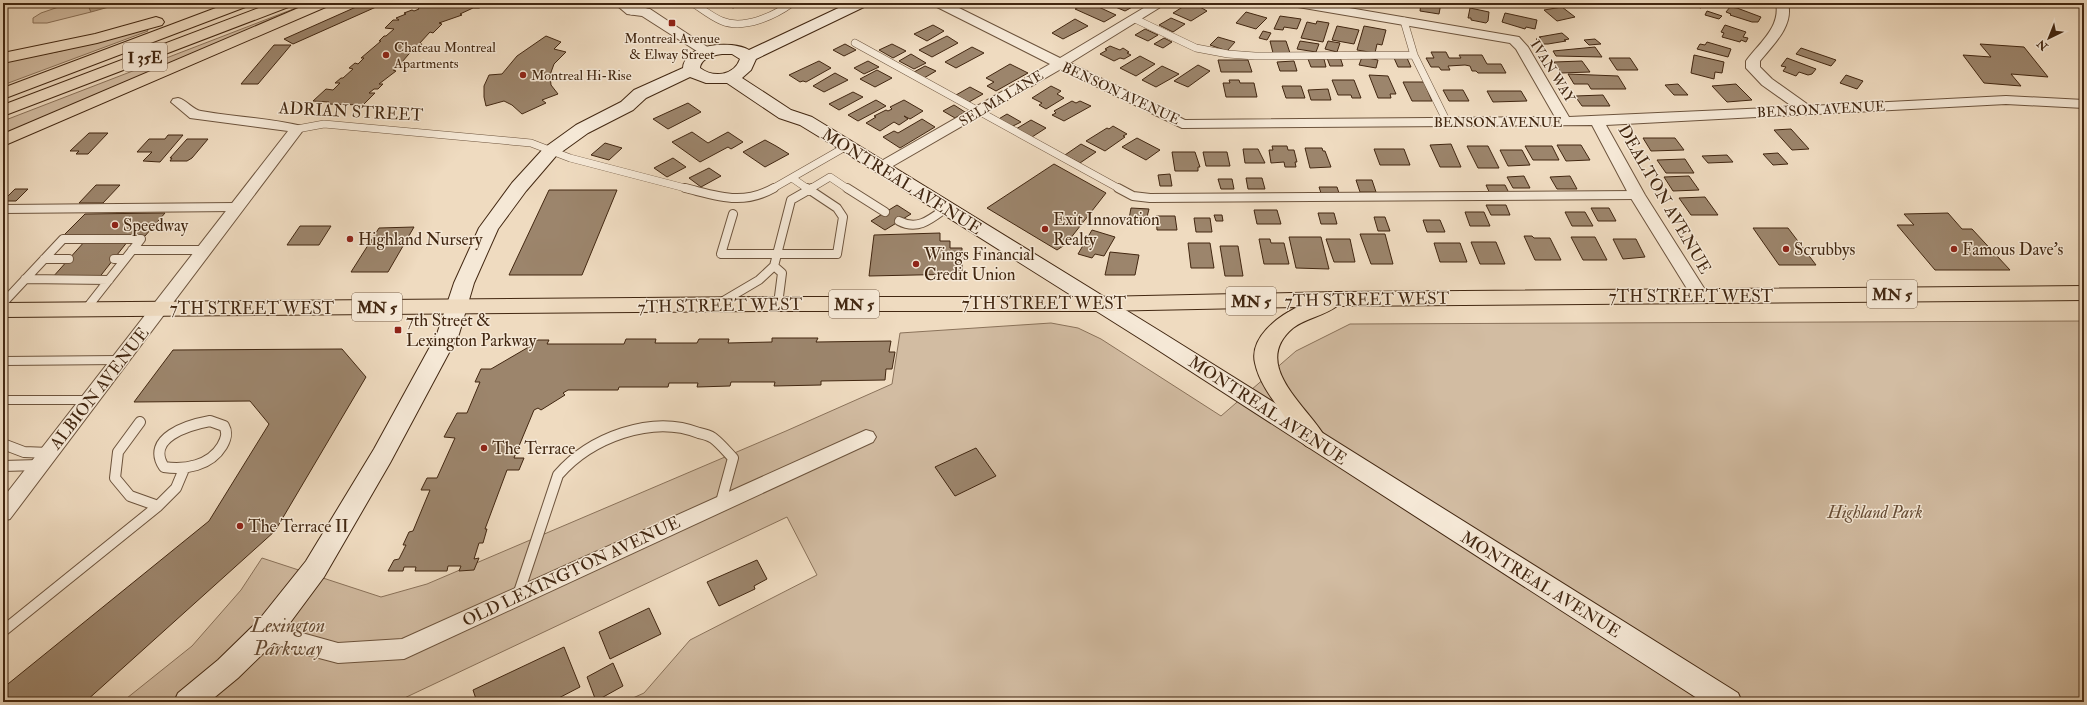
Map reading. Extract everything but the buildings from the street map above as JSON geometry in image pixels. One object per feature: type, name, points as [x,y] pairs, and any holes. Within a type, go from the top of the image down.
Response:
[{"type":"main road","points":[[3,58],[97,38],[221,3]]},
{"type":"main road","name":"I 35E","points":[[3,94],[243,3]]},
{"type":"main road","name":"I 35E","points":[[3,111],[286,3]]},
{"type":"main road","points":[[3,141],[323,3]]},
{"type":"main road","name":"7TH STREET WEST","points":[[3,310],[778,304],[1098,304],[1337,299],[2084,293]]},
{"type":"main road","points":[[1315,440],[1282,396],[1266,363],[1265,352],[1275,335],[1290,321],[1337,299]]},
{"type":"street","points":[[620,3],[632,11],[636,17],[719,79],[738,64],[836,3]]},
{"type":"street","points":[[738,64],[861,3]]},
{"type":"street","name":"BENSON AVENUE","points":[[939,3],[1182,124],[1597,122],[2006,100],[2084,104]]},
{"type":"street","name":"SELMA LANE","points":[[881,167],[979,112],[1161,3]]},
{"type":"street","name":"IVAN WAY","points":[[1298,3],[1514,40],[1521,47],[1565,122]]},
{"type":"street","points":[[1782,3],[1784,9],[1782,22],[1754,61],[1753,68],[1767,82],[1807,110]]},
{"type":"street","points":[[188,702],[228,668],[268,630],[315,569],[354,504],[448,334],[464,283],[489,228],[519,187],[550,152],[582,129],[627,106],[652,101],[722,49],[738,64]]},
{"type":"street","name":"MONTREAL AVENUE","points":[[738,64],[785,114],[806,121],[881,167],[1098,304],[1155,338],[1728,702]]},
{"type":"street","name":"ADRIAN STREET","points":[[178,102],[195,115],[284,126],[297,130]]},
{"type":"street","name":"DEALTON AVENUE","points":[[1597,122],[1637,195],[1700,296]]},
{"type":"street","name":"ALBION AVENUE","points":[[3,513],[236,207],[297,130]]},
{"type":"street","name":"OLD LEXINGTON AVENUE","points":[[268,630],[300,643],[338,653],[404,649],[518,595],[866,437]]},
{"type":"lane","points":[[632,11],[650,3]]},
{"type":"lane","points":[[693,3],[724,21],[734,22],[751,21],[769,16],[792,3]]},
{"type":"lane","points":[[1135,19],[1196,48],[1228,54],[1255,56],[1414,55]]},
{"type":"lane","points":[[1404,21],[1414,55],[1447,122]]},
{"type":"lane","points":[[855,42],[979,112],[1134,196],[1158,198],[1637,195]]},
{"type":"lane","name":"ADRIAN STREET","points":[[297,130],[324,124],[531,143],[550,152],[709,194],[745,199],[759,196],[847,146]]},
{"type":"lane","points":[[716,305],[759,280],[774,266],[791,200],[830,177],[885,212]]},
{"type":"lane","points":[[733,214],[721,254],[837,254],[843,217],[837,208],[792,178]]},
{"type":"lane","points":[[3,208],[236,207]]},
{"type":"lane","points":[[899,221],[913,227],[924,224],[946,208]]},
{"type":"lane","points":[[3,302],[63,239],[141,239],[86,309]]},
{"type":"lane","points":[[132,250],[204,250]]},
{"type":"lane","points":[[44,259],[69,259]]},
{"type":"lane","points":[[114,259],[125,259]]},
{"type":"lane","points":[[774,266],[782,273],[778,304]]},
{"type":"lane","points":[[25,279],[109,280]]},
{"type":"lane","points":[[3,361],[95,358],[120,360]]},
{"type":"lane","points":[[3,400],[89,400]]},
{"type":"lane","points":[[3,631],[158,506],[176,488],[184,469],[206,460],[223,446],[227,432],[224,426],[210,421],[200,422],[188,425],[167,438],[160,447],[157,455],[159,462],[164,467],[184,469]]},
{"type":"lane","points":[[140,422],[118,452],[115,478],[130,496],[158,506]]},
{"type":"lane","points":[[518,595],[558,475],[571,460],[605,439],[656,425],[685,427],[714,438],[733,458],[721,502]]},
{"type":"lane","points":[[3,444],[44,459]]},
{"type":"lane","points":[[3,466],[44,459]]},
{"type":"green space","points":[[70,3],[87,3],[91,12],[47,23],[33,23],[33,18],[41,13]]},
{"type":"green space","points":[[309,3],[316,3],[3,138],[3,121]]},
{"type":"green space","points":[[147,29],[148,31],[3,85],[3,62],[61,51]]},
{"type":"green space","name":"Highland Park","points":[[2084,321],[2084,702],[624,702],[644,693],[690,640],[817,575],[787,517],[396,702],[122,702],[192,646],[241,590],[262,558],[381,597],[427,584],[786,431],[892,384],[900,333],[1051,323],[1078,328],[1101,339],[1221,416],[1296,351],[1350,324]]},
{"type":"shaded area","points":[[87,3],[123,3],[91,12]]},
{"type":"place","name":"Montreal Avenue & Elway Street","points":[[672,23]]},
{"type":"place","name":"Chateau Montreal Apartments","points":[[386,55]]},
{"type":"place","name":"Montreal Hi-Rise","points":[[523,75]]},
{"type":"place","name":"Speedway","points":[[115,225]]},
{"type":"place","name":"Exit Innovation Realty","points":[[1045,229]]},
{"type":"place","name":"Highland Nursery","points":[[350,239]]},
{"type":"place","name":"Scrubbys","points":[[1786,249]]},
{"type":"place","name":"Famous Dave's","points":[[1954,249]]},
{"type":"place","name":"Wings Financial Credit Union","points":[[916,264]]},
{"type":"place","name":"7th Street & Lexington Parkway","points":[[398,330]]},
{"type":"place","name":"The Terrace","points":[[484,448]]},
{"type":"place","name":"The Terrace II","points":[[240,526]]},
{"type":"park label","name":"Lexington Parkway","points":[[288,636]]}]
